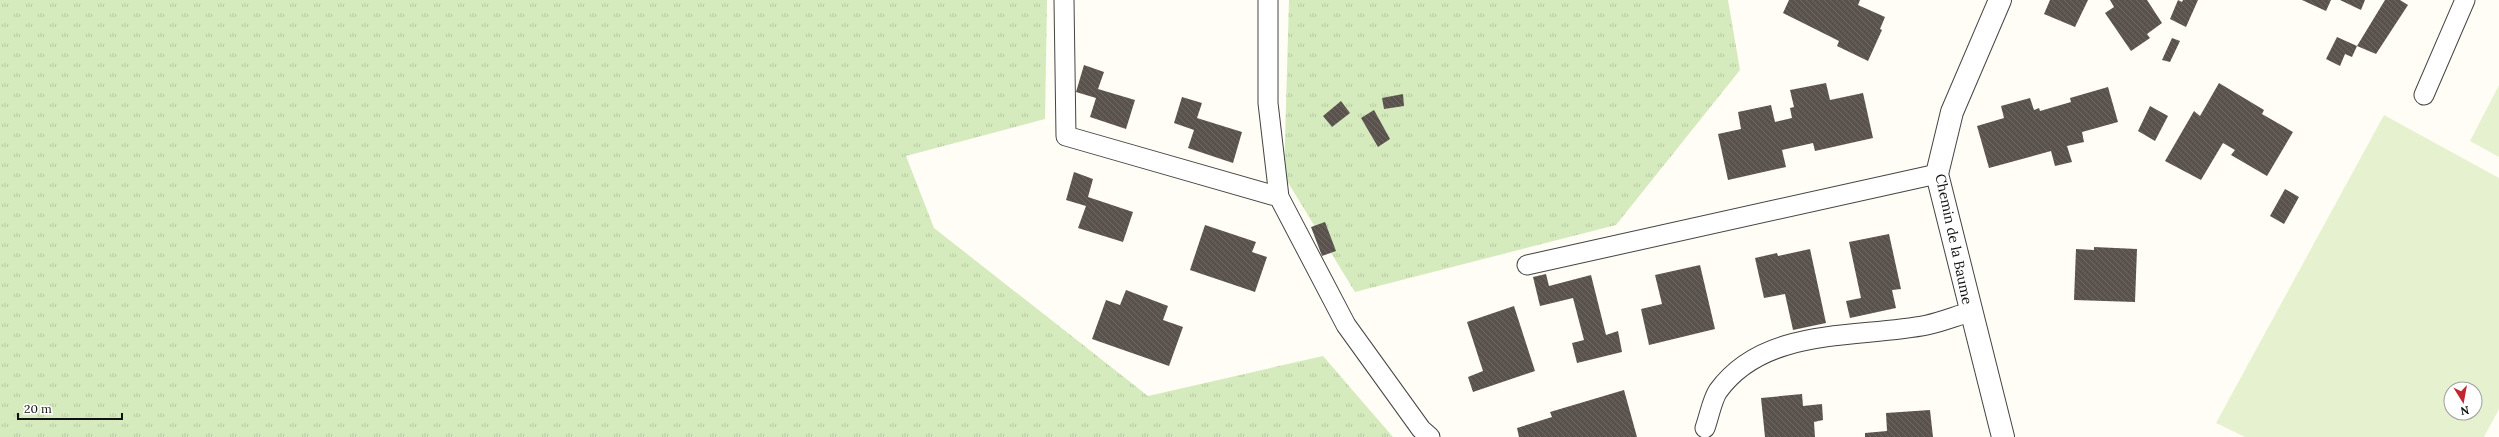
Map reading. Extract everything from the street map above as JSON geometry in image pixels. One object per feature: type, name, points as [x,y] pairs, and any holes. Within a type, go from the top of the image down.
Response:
[{"type":"street","name":"Chemin de la Baume","points":[[2000,0],[1952,112],[1938,174],[1970,312],[2003,437]]},
{"type":"lane","points":[[1064,0],[1066,136],[1279,197]]},
{"type":"lane","points":[[1268,0],[1268,103],[1279,197],[1346,325],[1421,429],[1430,437]]},
{"type":"lane","points":[[2424,95],[2465,0]]},
{"type":"lane","points":[[1527,264],[1938,174]]},
{"type":"lane","points":[[1705,428],[1718,392],[1742,367],[1770,350],[1802,341],[1927,325],[1970,312]]},
{"type":"green space","points":[[0,0],[1047,0],[1045,119],[906,156],[934,228],[1148,396],[1323,356],[1393,437],[0,437]]},
{"type":"green space","points":[[1289,0],[1728,0],[1740,70],[1616,225],[1355,292],[1284,176]]},
{"type":"green space","points":[[2499,85],[2499,157],[2470,141]]},
{"type":"green space","points":[[2384,115],[2499,178],[2499,409],[2484,437],[2245,437],[2216,423]]},
{"type":"building","points":[[1789,0],[1860,0],[1858,5],[1885,17],[1880,29],[1882,30],[1868,61],[1837,46],[1839,41],[1783,13]]},
{"type":"building","points":[[2050,0],[2088,0],[2075,27],[2044,14]]},
{"type":"building","points":[[2110,0],[2147,0],[2162,23],[2147,34],[2150,38],[2131,51],[2105,13],[2114,7]]},
{"type":"building","points":[[2178,0],[2182,2],[2183,0],[2198,0],[2186,27],[2170,19]]},
{"type":"building","points":[[2302,0],[2331,0],[2326,11]]},
{"type":"building","points":[[2340,0],[2365,0],[2361,10]]},
{"type":"building","points":[[2385,0],[2400,0],[2408,5],[2376,54],[2357,46]]},
{"type":"building","points":[[2337,37],[2357,46],[2352,57],[2345,54],[2340,66],[2326,59]]},
{"type":"building","points":[[2172,38],[2180,41],[2170,62],[2162,60]]},
{"type":"building","points":[[1084,65],[1104,72],[1098,89],[1135,100],[1126,129],[1090,117],[1096,98],[1076,92]]},
{"type":"building","points":[[1826,83],[1830,100],[1863,93],[1873,138],[1815,151],[1813,143],[1782,150],[1786,167],[1728,180],[1718,134],[1741,129],[1738,112],[1771,105],[1775,122],[1792,118],[1790,108],[1794,107],[1790,90]]},
{"type":"building","points":[[2219,83],[2264,110],[2262,114],[2293,132],[2267,176],[2231,155],[2235,150],[2223,143],[2201,180],[2165,161],[2194,111],[2200,116]]},
{"type":"building","points":[[2108,87],[2118,122],[2082,132],[2084,142],[2067,146],[2072,162],[2055,166],[2051,151],[1989,168],[1977,126],[2004,118],[2001,106],[2030,98],[2034,110],[2039,108],[2040,111],[2071,102],[2070,98]]},
{"type":"building","points":[[1403,94],[1404,106],[1384,109],[1382,98]]},
{"type":"building","points":[[1182,97],[1202,103],[1197,118],[1242,132],[1233,163],[1188,148],[1194,130],[1174,123]]},
{"type":"building","points":[[1341,101],[1350,113],[1332,127],[1323,116]]},
{"type":"building","points":[[2150,106],[2168,116],[2155,141],[2138,131]]},
{"type":"building","points":[[1374,110],[1390,139],[1378,147],[1361,118]]},
{"type":"building","points":[[1074,172],[1093,179],[1088,197],[1133,212],[1123,242],[1078,228],[1086,206],[1066,200]]},
{"type":"building","points":[[2285,189],[2299,197],[2284,224],[2270,216]]},
{"type":"building","points":[[1325,222],[1336,251],[1322,256],[1311,227]]},
{"type":"building","points":[[1205,225],[1256,242],[1252,252],[1267,257],[1255,292],[1190,270]]},
{"type":"building","points":[[1889,234],[1901,289],[1892,290],[1896,308],[1850,318],[1846,301],[1861,298],[1849,242]]},
{"type":"building","points":[[2094,247],[2137,249],[2135,302],[2074,300],[2076,249],[2094,250]]},
{"type":"building","points":[[1810,249],[1826,323],[1793,330],[1785,294],[1764,298],[1755,258],[1777,253],[1778,256]]},
{"type":"building","points":[[1700,265],[1715,329],[1649,345],[1641,309],[1662,304],[1655,275]]},
{"type":"building","points":[[1546,274],[1549,286],[1591,275],[1606,335],[1618,331],[1622,352],[1577,363],[1572,343],[1584,340],[1573,298],[1540,306],[1533,277]]},
{"type":"building","points":[[1126,290],[1168,306],[1163,320],[1183,327],[1169,366],[1092,339],[1106,300],[1120,305]]},
{"type":"building","points":[[1514,306],[1535,371],[1473,392],[1468,377],[1483,371],[1467,322]]},
{"type":"building","points":[[1624,390],[1637,437],[1519,437],[1517,428],[1552,417],[1550,412]]},
{"type":"building","points":[[1802,394],[1803,406],[1822,404],[1823,420],[1814,422],[1815,437],[1765,437],[1761,398]]},
{"type":"building","points":[[1930,410],[1933,437],[1865,437],[1865,433],[1887,431],[1886,413]]}]
